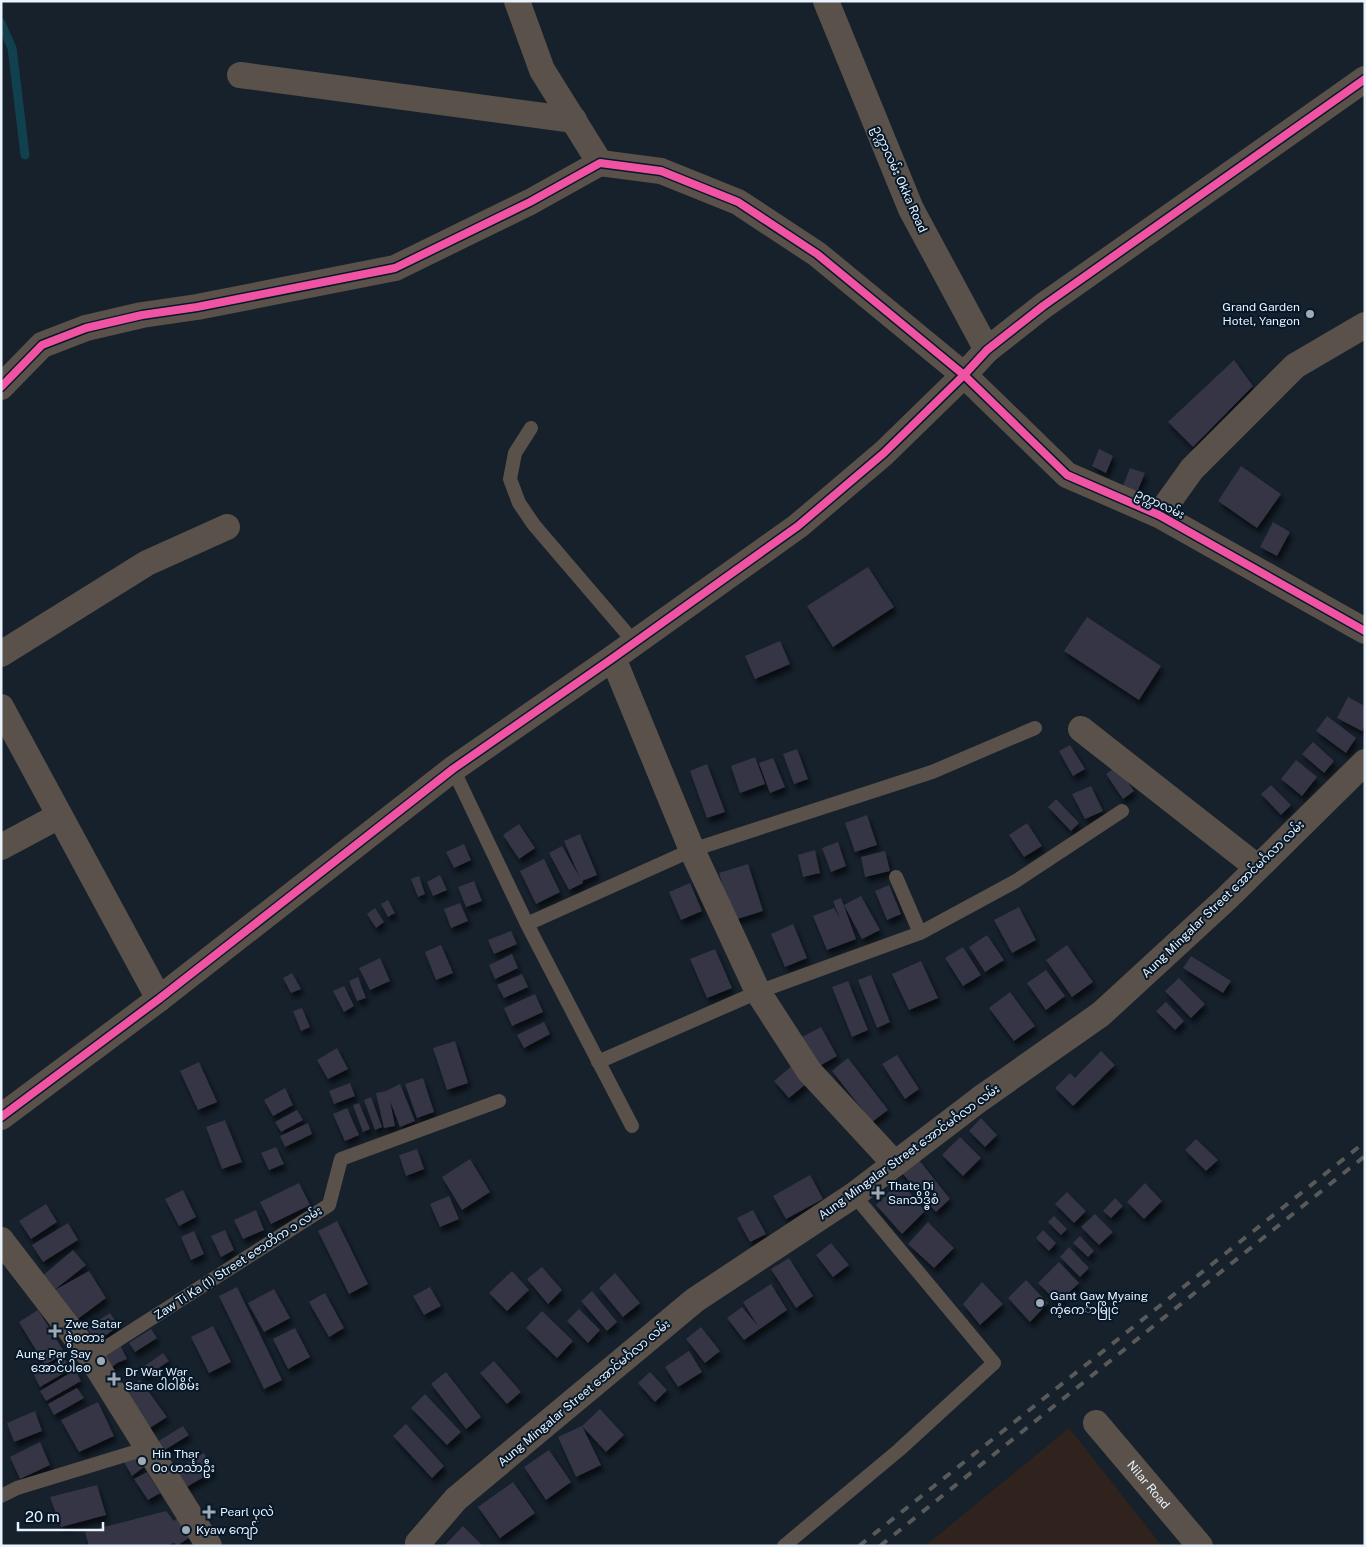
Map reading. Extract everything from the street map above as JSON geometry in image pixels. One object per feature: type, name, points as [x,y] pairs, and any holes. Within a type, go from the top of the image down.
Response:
[{"type":"street","points":[[1,387],[42,345],[86,328],[142,315],[197,307],[396,268],[530,202],[600,162],[542,70],[517,1]]},
{"type":"street","name":"ဥက္ကာလမ်း Okka Road","points":[[826,1],[911,209],[987,350]]},
{"type":"street","points":[[240,75],[574,120]]},
{"type":"street","points":[[1,1117],[158,999],[454,769],[635,643],[798,526],[884,452],[964,375],[987,350],[1043,306],[1365,78]]},
{"type":"street","name":"ဥက္ကာလမ်း","points":[[600,162],[661,171],[738,202],[818,254],[964,375],[1067,475],[1159,515],[1365,631]]},
{"type":"street","points":[[1159,515],[1192,469],[1295,366],[1365,325]]},
{"type":"street","points":[[1,654],[148,563],[227,527]]},
{"type":"street","points":[[613,658],[692,850],[758,992],[809,1071],[895,1164]]},
{"type":"street","points":[[1,707],[158,999]]},
{"type":"street","points":[[1081,729],[1257,867]]},
{"type":"street","name":"Aung Mingalar Street အောင်မင်္ဂလာ လမ်း","points":[[419,1545],[456,1500],[695,1300],[854,1196],[980,1099],[1101,1014],[1227,898],[1365,762]]},
{"type":"street","points":[[1,847],[59,816]]},
{"type":"street","points":[[1,1240],[92,1357],[209,1546]]},
{"type":"street","name":"Nilar Road","points":[[1096,1423],[1200,1546]]},
{"type":"lane","points":[[531,428],[515,453],[510,479],[519,503],[534,525],[635,643]]},
{"type":"lane","points":[[527,924],[692,850],[932,772],[1035,728]]},
{"type":"lane","points":[[454,769],[527,924],[632,1126]]},
{"type":"lane","points":[[598,1062],[758,992],[920,933],[1016,881],[1122,812]]},
{"type":"lane","points":[[896,878],[920,933]]},
{"type":"lane","name":"Zaw Ti Ka (1) Street ဇောတိက ၁ လမ်း","points":[[92,1357],[329,1205],[341,1159],[499,1101]]},
{"type":"lane","points":[[784,1546],[899,1450],[994,1363],[854,1196]]},
{"type":"lane","points":[[1,1496],[17,1488],[148,1448]]},
{"type":"shaded area","points":[[1069,1428],[1162,1546],[925,1546]]},
{"type":"building","points":[[1234,360],[1253,386],[1193,447],[1168,422]]},
{"type":"building","points":[[1099,449],[1113,456],[1106,473],[1092,466]]},
{"type":"building","points":[[1241,466],[1281,494],[1257,528],[1218,501]]},
{"type":"building","points":[[1130,468],[1145,473],[1137,492],[1123,486]]},
{"type":"building","points":[[1273,522],[1290,532],[1277,556],[1260,547]]},
{"type":"building","points":[[868,567],[894,607],[833,647],[807,606]]},
{"type":"building","points":[[1087,617],[1161,666],[1139,700],[1064,651]]},
{"type":"building","points":[[780,641],[790,664],[755,679],[745,656]]},
{"type":"building","points":[[1348,697],[1365,706],[1365,725],[1362,731],[1337,718]]},
{"type":"building","points":[[1327,716],[1356,738],[1346,753],[1316,731]]},
{"type":"building","points":[[1313,742],[1334,761],[1324,773],[1302,754]]},
{"type":"building","points":[[1070,745],[1085,769],[1073,776],[1059,751]]},
{"type":"building","points":[[797,749],[808,779],[794,784],[783,754]]},
{"type":"building","points":[[755,757],[765,784],[740,793],[731,766]]},
{"type":"building","points":[[773,758],[785,787],[770,793],[759,763]]},
{"type":"building","points":[[1296,760],[1317,777],[1302,796],[1281,779]]},
{"type":"building","points":[[707,764],[725,812],[707,818],[690,771]]},
{"type":"building","points":[[1117,766],[1134,791],[1123,799],[1106,774]]},
{"type":"building","points":[[1271,785],[1291,805],[1281,815],[1261,794]]},
{"type":"building","points":[[1091,786],[1103,811],[1085,819],[1072,794]]},
{"type":"building","points":[[1056,799],[1079,823],[1071,831],[1048,807]]},
{"type":"building","points":[[867,815],[877,845],[855,852],[845,823]]},
{"type":"building","points":[[1027,823],[1042,846],[1024,857],[1009,835]]},
{"type":"building","points":[[519,824],[535,848],[519,859],[503,835]]},
{"type":"building","points":[[580,834],[597,875],[582,881],[583,883],[569,890],[549,853],[562,846],[580,878],[564,841]]},
{"type":"building","points":[[838,842],[846,866],[831,872],[822,848]]},
{"type":"building","points":[[464,844],[471,860],[454,868],[446,852]]},
{"type":"building","points":[[815,850],[820,873],[803,877],[798,855]]},
{"type":"building","points":[[885,851],[890,871],[865,877],[861,857]]},
{"type":"building","points":[[544,859],[560,892],[536,904],[520,871]]},
{"type":"building","points":[[748,864],[763,911],[734,920],[719,873]]},
{"type":"building","points":[[440,875],[447,890],[433,896],[427,882]]},
{"type":"building","points":[[419,876],[425,894],[418,897],[411,879]]},
{"type":"building","points":[[474,881],[482,901],[466,907],[458,887]]},
{"type":"building","points":[[690,883],[702,911],[681,920],[669,892]]},
{"type":"building","points":[[889,885],[901,914],[887,920],[875,891]]},
{"type":"building","points":[[861,896],[880,930],[862,939],[844,905]]},
{"type":"building","points":[[841,898],[856,939],[827,950],[813,916],[834,908],[840,919],[833,901]]},
{"type":"building","points":[[388,900],[395,913],[388,917],[381,904]]},
{"type":"building","points":[[460,903],[468,921],[451,928],[444,909]]},
{"type":"building","points":[[1019,907],[1036,940],[1012,953],[994,920]]},
{"type":"building","points":[[375,908],[384,922],[376,928],[367,914]]},
{"type":"building","points":[[793,924],[807,958],[785,967],[771,934]]},
{"type":"building","points":[[511,931],[517,944],[494,954],[488,940]]},
{"type":"building","points":[[987,935],[1004,960],[985,972],[969,947]]},
{"type":"building","points":[[441,945],[453,973],[436,980],[425,952]]},
{"type":"building","points":[[1067,945],[1093,982],[1072,997],[1046,960]]},
{"type":"building","points":[[963,947],[981,975],[963,986],[945,958]]},
{"type":"building","points":[[715,949],[732,988],[707,998],[690,959]]},
{"type":"building","points":[[512,954],[518,968],[495,979],[489,965]]},
{"type":"building","points":[[1191,956],[1231,981],[1223,993],[1183,968]]},
{"type":"building","points":[[380,958],[390,981],[370,990],[359,968]]},
{"type":"building","points":[[921,961],[938,998],[909,1010],[892,974]]},
{"type":"building","points":[[1046,970],[1065,996],[1046,1010],[1027,983]]},
{"type":"building","points":[[292,973],[301,989],[291,993],[283,978]]},
{"type":"building","points":[[522,974],[528,987],[504,998],[497,985]]},
{"type":"building","points":[[871,975],[890,1022],[877,1028],[858,980]]},
{"type":"building","points":[[358,977],[366,998],[357,1001],[349,981]]},
{"type":"building","points":[[1179,978],[1205,1004],[1191,1018],[1165,991]]},
{"type":"building","points":[[848,981],[868,1030],[852,1037],[832,987]]},
{"type":"building","points":[[344,986],[354,1006],[344,1012],[333,991]]},
{"type":"building","points":[[1010,992],[1035,1026],[1014,1041],[989,1008]]},
{"type":"building","points":[[535,994],[543,1012],[512,1026],[504,1008]]},
{"type":"building","points":[[1166,1002],[1184,1021],[1175,1030],[1156,1011]]},
{"type":"building","points":[[302,1008],[310,1027],[301,1031],[293,1011]]},
{"type":"building","points":[[544,1022],[550,1034],[524,1048],[517,1035]]},
{"type":"building","points":[[821,1027],[837,1056],[816,1068],[800,1038]]},
{"type":"building","points":[[455,1041],[468,1083],[447,1090],[433,1048]]},
{"type":"building","points":[[337,1048],[348,1069],[328,1079],[317,1060]]},
{"type":"building","points":[[1101,1051],[1115,1065],[1073,1106],[1055,1088],[1070,1073],[1075,1078]]},
{"type":"building","points":[[897,1055],[919,1089],[905,1099],[882,1064]]},
{"type":"building","points":[[848,1058],[888,1110],[872,1122],[832,1071]]},
{"type":"building","points":[[199,1062],[217,1102],[198,1110],[180,1071]]},
{"type":"building","points":[[792,1066],[806,1084],[789,1098],[774,1081]]},
{"type":"building","points":[[423,1078],[434,1112],[417,1118],[405,1084]]},
{"type":"building","points":[[350,1083],[355,1096],[334,1104],[329,1091]]},
{"type":"building","points":[[400,1084],[415,1121],[400,1127],[390,1101],[395,1126],[384,1128],[376,1093],[386,1091]]},
{"type":"building","points":[[285,1088],[293,1105],[273,1116],[264,1100]]},
{"type":"building","points":[[371,1097],[382,1127],[375,1130],[364,1100]]},
{"type":"building","points":[[359,1103],[370,1129],[363,1132],[353,1105]]},
{"type":"building","points":[[347,1108],[359,1135],[345,1141],[333,1114]]},
{"type":"building","points":[[297,1110],[303,1120],[281,1132],[275,1122]]},
{"type":"building","points":[[981,1118],[997,1135],[985,1147],[969,1131]]},
{"type":"building","points":[[225,1120],[242,1162],[222,1169],[206,1127]]},
{"type":"building","points":[[308,1123],[312,1134],[285,1147],[280,1136]]},
{"type":"building","points":[[960,1137],[981,1158],[963,1176],[942,1155]]},
{"type":"building","points":[[1196,1139],[1218,1160],[1206,1171],[1185,1150]]},
{"type":"building","points":[[276,1147],[284,1164],[269,1170],[261,1153]]},
{"type":"building","points":[[417,1149],[424,1169],[406,1176],[399,1155]]},
{"type":"building","points":[[915,1155],[950,1199],[936,1212],[897,1167]]},
{"type":"building","points":[[470,1159],[490,1192],[462,1210],[442,1177]]},
{"type":"building","points":[[810,1175],[823,1199],[786,1219],[773,1196]]},
{"type":"building","points":[[900,1181],[925,1211],[902,1234],[876,1205]]},
{"type":"building","points":[[299,1183],[310,1205],[271,1224],[260,1202]]},
{"type":"building","points":[[1145,1183],[1162,1201],[1144,1219],[1127,1202]]},
{"type":"building","points":[[183,1190],[196,1217],[179,1226],[165,1199]]},
{"type":"building","points":[[1067,1192],[1086,1211],[1074,1223],[1055,1204]]},
{"type":"building","points":[[449,1196],[459,1219],[440,1227],[430,1204]]},
{"type":"building","points":[[1115,1198],[1123,1206],[1111,1218],[1103,1211]]},
{"type":"building","points":[[46,1204],[57,1222],[31,1239],[19,1221]]},
{"type":"building","points":[[256,1210],[264,1230],[243,1239],[234,1220]]},
{"type":"building","points":[[753,1210],[766,1234],[750,1242],[737,1218]]},
{"type":"building","points":[[1095,1214],[1113,1232],[1099,1245],[1081,1227]]},
{"type":"building","points":[[1054,1216],[1067,1229],[1061,1235],[1048,1222]]},
{"type":"building","points":[[337,1221],[368,1284],[349,1294],[318,1231]]},
{"type":"building","points":[[928,1222],[954,1248],[934,1268],[908,1244]]},
{"type":"building","points":[[68,1223],[78,1240],[43,1262],[32,1245]]},
{"type":"building","points":[[225,1230],[234,1250],[221,1257],[211,1236]]},
{"type":"building","points":[[1043,1230],[1056,1243],[1049,1251],[1036,1238]]},
{"type":"building","points":[[194,1231],[204,1254],[191,1260],[181,1237]]},
{"type":"building","points":[[1080,1236],[1094,1251],[1088,1257],[1073,1243]]},
{"type":"building","points":[[831,1243],[849,1265],[833,1277],[816,1255]]},
{"type":"building","points":[[1069,1247],[1089,1268],[1080,1277],[1060,1257]]},
{"type":"building","points":[[73,1250],[86,1265],[53,1291],[41,1277]]},
{"type":"building","points":[[789,1258],[813,1296],[796,1308],[771,1269]]},
{"type":"building","points":[[1059,1262],[1079,1283],[1058,1303],[1038,1283]]},
{"type":"building","points":[[542,1267],[562,1290],[548,1304],[527,1279]]},
{"type":"building","points":[[89,1271],[106,1298],[75,1321],[53,1291]]},
{"type":"building","points":[[512,1271],[529,1290],[507,1311],[489,1293]]},
{"type":"building","points":[[615,1273],[640,1303],[623,1317],[599,1288]]},
{"type":"building","points":[[1026,1280],[1048,1303],[1030,1322],[1008,1298]]},
{"type":"building","points":[[982,1282],[1003,1304],[980,1325],[963,1304]]},
{"type":"building","points":[[771,1284],[787,1310],[744,1340],[727,1318],[742,1307],[758,1326],[743,1302]]},
{"type":"building","points":[[237,1287],[282,1380],[264,1389],[219,1296]]},
{"type":"building","points":[[430,1287],[441,1306],[424,1315],[413,1296]]},
{"type":"building","points":[[274,1289],[290,1318],[264,1332],[248,1303]]},
{"type":"building","points":[[592,1291],[617,1322],[607,1331],[581,1301]]},
{"type":"building","points":[[325,1293],[344,1328],[329,1337],[309,1302]]},
{"type":"building","points":[[579,1309],[600,1330],[588,1343],[567,1321]]},
{"type":"building","points":[[38,1310],[65,1353],[45,1365],[19,1322]]},
{"type":"building","points":[[542,1311],[573,1341],[557,1358],[526,1328]]},
{"type":"building","points":[[110,1313],[119,1326],[96,1342],[87,1328]]},
{"type":"building","points":[[213,1326],[231,1362],[209,1373],[191,1337]]},
{"type":"building","points":[[701,1327],[720,1351],[705,1363],[686,1339]]},
{"type":"building","points":[[295,1328],[310,1357],[288,1369],[273,1339]]},
{"type":"building","points":[[151,1329],[157,1338],[135,1352],[129,1343]]},
{"type":"building","points":[[120,1345],[127,1359],[117,1363],[104,1374],[95,1360],[110,1353]]},
{"type":"building","points":[[689,1351],[702,1372],[678,1387],[665,1367]]},
{"type":"building","points":[[163,1353],[169,1361],[144,1378],[139,1370]]},
{"type":"building","points":[[64,1358],[71,1369],[40,1387],[34,1375]]},
{"type":"building","points":[[494,1361],[521,1392],[507,1404],[480,1373]]},
{"type":"building","points":[[75,1370],[81,1381],[46,1401],[40,1391]]},
{"type":"building","points":[[446,1372],[481,1417],[466,1429],[431,1384]]},
{"type":"building","points":[[650,1372],[667,1390],[655,1402],[638,1383]]},
{"type":"building","points":[[140,1380],[167,1417],[142,1433],[119,1394]]},
{"type":"building","points":[[77,1388],[84,1398],[54,1415],[48,1404]]},
{"type":"building","points":[[425,1394],[461,1432],[447,1445],[411,1408]]},
{"type":"building","points":[[98,1402],[114,1436],[79,1452],[61,1420]]},
{"type":"building","points":[[600,1409],[624,1435],[606,1452],[582,1426]]},
{"type":"building","points":[[35,1411],[42,1431],[14,1442],[7,1423]]},
{"type":"building","points":[[406,1424],[444,1466],[432,1478],[393,1436]]},
{"type":"building","points":[[183,1426],[189,1435],[163,1451],[157,1442]]},
{"type":"building","points":[[582,1426],[601,1465],[576,1477],[558,1437]]},
{"type":"building","points":[[40,1442],[50,1465],[20,1479],[10,1457]]},
{"type":"building","points":[[549,1450],[571,1482],[546,1500],[524,1467]]},
{"type":"building","points":[[204,1453],[214,1471],[185,1488],[175,1470]]},
{"type":"building","points":[[139,1457],[144,1467],[132,1476],[124,1462]]},
{"type":"building","points":[[147,1472],[160,1493],[148,1500],[134,1479]]},
{"type":"building","points":[[513,1482],[535,1513],[500,1538],[478,1507]]},
{"type":"building","points":[[97,1485],[106,1515],[61,1527],[50,1497]]},
{"type":"building","points":[[166,1511],[174,1521],[180,1516],[192,1536],[178,1545],[174,1543],[164,1546],[89,1546],[85,1532]]},
{"type":"building","points":[[463,1526],[482,1545],[444,1546]]},
{"type":"waterway","points":[[1,23],[12,48],[25,155]]},
{"type":"railway","points":[[859,1546],[1365,1142]]},
{"type":"railway","points":[[880,1546],[1365,1156]]},
{"type":"cycle path","points":[[1,1117],[159,999],[453,769],[798,526],[884,453],[987,350],[1043,306],[1365,79]]},
{"type":"cycle path","points":[[1,387],[42,345],[86,328],[142,315],[197,307],[395,268],[530,202],[600,163],[661,171],[738,202],[817,254],[964,375],[1067,475],[1159,515],[1365,631]]},
{"type":"place","name":"Grand Garden Hotel, Yangon","points":[[1310,314]]},
{"type":"place","name":"Thate Di Sanသိဒ္ဓိစံ","points":[[878,1193]]},
{"type":"place","name":"Gant Gaw Myaing ကံ့ကေ်ာမြိုင်","points":[[1040,1303]]},
{"type":"place","name":"Zwe Satar ဇွဲစတား","points":[[55,1331]]},
{"type":"place","name":"Aung Par Say အောင်ပါစေ","points":[[101,1361]]},
{"type":"place","name":"Dr War War Sane ဝါဝါစိမ်း","points":[[114,1379]]},
{"type":"place","name":"Hin Thar Oo ဟင်္သာဦး","points":[[142,1461]]},
{"type":"place","name":"Pearl ပုလဲ","points":[[209,1512]]},
{"type":"place","name":"Kyaw ကျော်","points":[[186,1530]]}]
